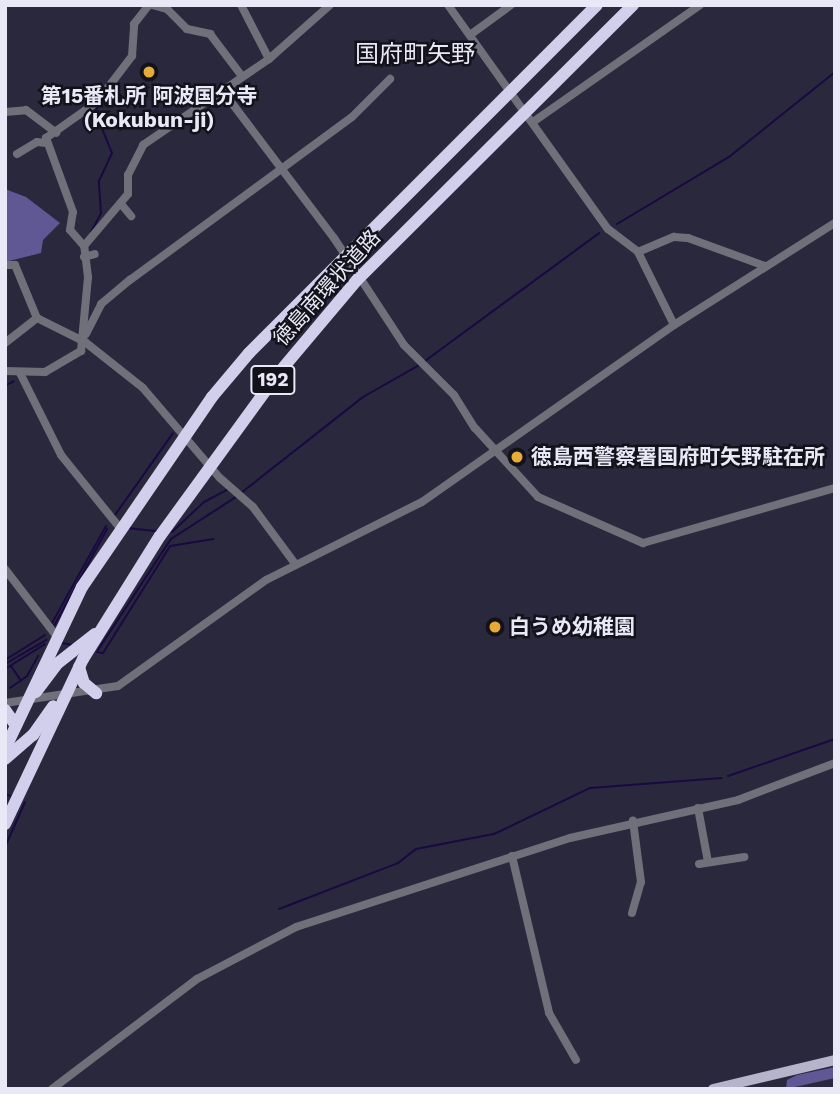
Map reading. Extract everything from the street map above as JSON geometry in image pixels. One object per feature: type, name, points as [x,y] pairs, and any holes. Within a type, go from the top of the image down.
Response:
[{"type":"highway","name":"徳島南環状道路","points":[[5,749],[58,638],[119,527],[182,436],[250,353],[597,5]]},
{"type":"highway","name":"徳島南環状道路","points":[[5,824],[63,697],[103,627],[210,467],[277,374],[357,279],[529,116],[633,5]]},
{"type":"highway","points":[[29,699],[58,663],[103,627]]},
{"type":"highway","points":[[79,667],[84,682],[96,693]]},
{"type":"highway","points":[[5,759],[63,697]]},
{"type":"highway","points":[[5,710],[16,726]]},
{"type":"main road","points":[[713,1089],[835,1060]]},
{"type":"street","points":[[241,5],[269,59]]},
{"type":"street","points":[[84,246],[121,204],[143,145],[241,75],[269,59],[330,5]]},
{"type":"street","points":[[448,5],[529,116],[596,215],[638,252],[674,325]]},
{"type":"street","points":[[470,35],[510,5]]},
{"type":"street","points":[[529,116],[700,5]]},
{"type":"street","points":[[17,154],[37,142],[46,143],[97,103],[129,61],[134,24],[152,6],[167,9],[187,29],[210,34],[241,75]]},
{"type":"street","points":[[5,371],[45,372],[66,363],[85,338],[101,304],[352,117],[390,79]]},
{"type":"street","points":[[222,90],[345,256],[357,279],[495,452],[538,497],[643,543],[835,488]]},
{"type":"street","points":[[5,111],[26,110],[56,134]]},
{"type":"street","points":[[46,143],[73,212],[70,230],[84,246],[85,338]]},
{"type":"street","points":[[121,204],[131,216]]},
{"type":"street","points":[[5,703],[96,693],[118,686],[296,565],[422,502],[674,325],[835,223]]},
{"type":"street","points":[[638,252],[674,237],[688,238],[765,266]]},
{"type":"street","points":[[85,257],[95,254]]},
{"type":"street","points":[[5,265],[15,265],[37,318],[85,338],[143,388],[296,565]]},
{"type":"street","points":[[5,343],[37,318]]},
{"type":"street","points":[[20,373],[61,455],[119,527]]},
{"type":"street","points":[[5,569],[58,638]]},
{"type":"street","points":[[52,1089],[197,979],[296,928],[512,856],[632,821],[772,789],[834,766]]},
{"type":"street","points":[[698,808],[704,863],[744,857]]},
{"type":"street","points":[[632,821],[641,882],[632,913]]},
{"type":"street","points":[[512,856],[549,1013],[576,1060]]},
{"type":"shaded area","points":[[5,189],[26,197],[60,223],[43,240],[41,253],[5,262]]},
{"type":"shaded area","points":[[835,1067],[835,1078],[786,1089],[787,1080],[797,1075]]},
{"type":"waterway","points":[[617,224],[729,157],[835,72]]},
{"type":"waterway","points":[[91,232],[101,213],[99,181],[112,153],[95,111],[116,83]]},
{"type":"waterway","points":[[425,361],[599,233]]},
{"type":"waterway","points":[[241,493],[363,397],[421,364]]},
{"type":"waterway","points":[[5,386],[14,381]]},
{"type":"waterway","points":[[115,515],[173,433]]},
{"type":"waterway","points":[[172,532],[204,502],[227,490]]},
{"type":"waterway","points":[[98,650],[171,539],[236,497]]},
{"type":"waterway","points":[[52,623],[106,526]]},
{"type":"waterway","points":[[127,528],[157,531]]},
{"type":"waterway","points":[[54,626],[107,529]]},
{"type":"waterway","points":[[97,652],[103,653],[170,546],[213,539]]},
{"type":"waterway","points":[[5,660],[45,635]]},
{"type":"waterway","points":[[5,664],[46,640]]},
{"type":"waterway","points":[[62,643],[73,645]]},
{"type":"waterway","points":[[5,669],[45,644]]},
{"type":"waterway","points":[[10,688],[27,676],[38,656]]},
{"type":"waterway","points":[[11,666],[21,681]]},
{"type":"waterway","points":[[728,776],[835,739]]},
{"type":"waterway","points":[[279,909],[398,863],[416,849],[494,834],[590,788],[722,778]]},
{"type":"waterway","points":[[5,794],[11,796]]},
{"type":"waterway","points":[[5,847],[25,802]]},
{"type":"place","name":"第15番札所 阿波国分寺 (Kokubun-ji)","points":[[149,72]]},
{"type":"place","name":"徳島西警察署国府町矢野駐在所","points":[[517,457]]},
{"type":"place","name":"白うめ幼稚園","points":[[495,627]]},
{"type":"district","name":"国府町矢野","points":[[415,55]]}]
